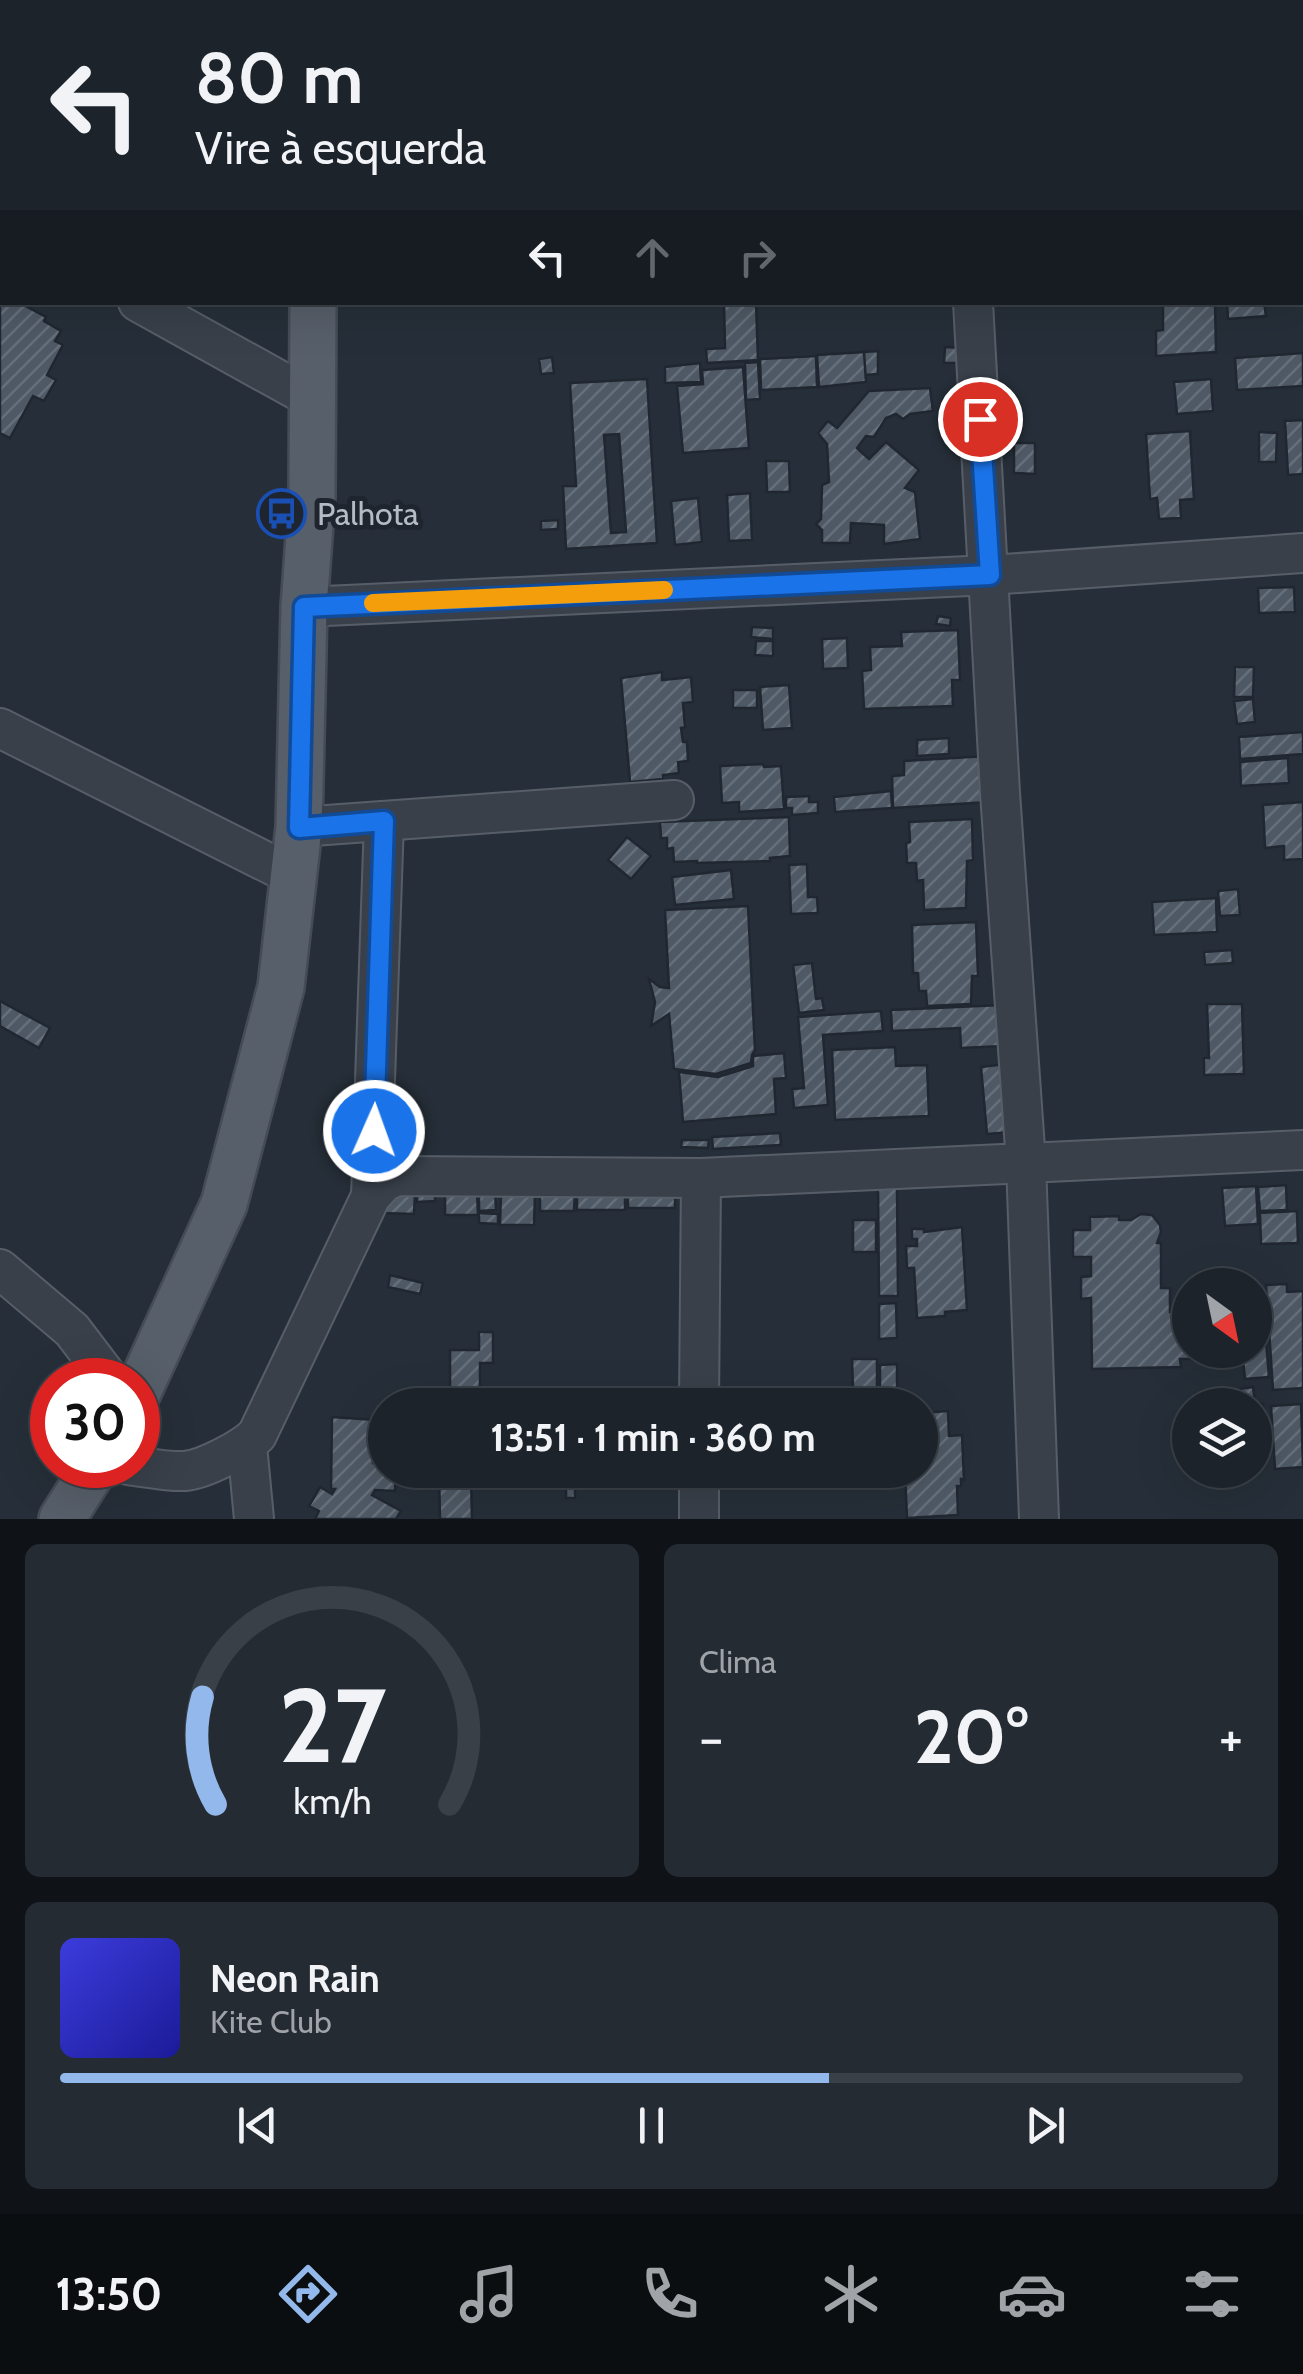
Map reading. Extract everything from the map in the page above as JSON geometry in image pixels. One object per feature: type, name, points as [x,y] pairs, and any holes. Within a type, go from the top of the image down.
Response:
[{"type":"main road","points":[[154,1358],[224,1204],[281,987],[299,828],[304,607],[312,496],[313,305]]},
{"type":"main road","points":[[62,1519],[82,1488]]},
{"type":"street","points":[[143,305],[313,399]]},
{"type":"street","points":[[973,305],[1001,810],[1026,1164],[1040,1519]]},
{"type":"street","points":[[304,607],[990,575],[1303,553]]},
{"type":"street","points":[[0,728],[294,876]]},
{"type":"street","points":[[299,828],[674,800]]},
{"type":"street","points":[[371,1196],[384,821]]},
{"type":"street","points":[[160,1469],[192,1470],[247,1446],[257,1435],[371,1196],[384,1182],[397,1176],[701,1178],[1303,1150]]},
{"type":"street","points":[[699,1388],[701,1178]]},
{"type":"street","points":[[0,1270],[72,1330],[93,1358]]},
{"type":"street","points":[[247,1446],[254,1519]]},
{"type":"street","points":[[699,1488],[699,1519]]},
{"type":"building","points":[[24,305],[46,317],[44,321],[61,331],[55,341],[63,345],[47,375],[56,380],[44,401],[33,396],[10,438],[0,433],[0,306]]},
{"type":"building","points":[[724,305],[756,305],[758,360],[707,363],[706,349],[725,348]]},
{"type":"building","points":[[1163,305],[1215,305],[1216,352],[1156,356],[1156,331],[1163,330]]},
{"type":"building","points":[[1227,305],[1264,305],[1266,316],[1228,319]]},
{"type":"building","points":[[945,347],[962,348],[961,363],[944,363]]},
{"type":"building","points":[[878,351],[878,374],[864,375],[863,352]]},
{"type":"building","points":[[864,352],[866,382],[819,387],[817,355]]},
{"type":"building","points":[[1303,353],[1303,386],[1237,390],[1235,358]]},
{"type":"building","points":[[816,356],[817,387],[761,390],[760,359]]},
{"type":"building","points":[[552,357],[554,373],[541,374],[539,359]]},
{"type":"building","points":[[758,362],[760,399],[746,400],[745,363]]},
{"type":"building","points":[[700,363],[701,382],[665,383],[665,367]]},
{"type":"building","points":[[743,367],[749,448],[683,453],[677,386],[703,384],[702,370]]},
{"type":"building","points":[[647,379],[657,543],[566,549],[563,486],[576,486],[570,383]],"holes":[[[619,434],[626,532],[611,533],[604,435]]]},
{"type":"building","points":[[1211,379],[1213,411],[1177,414],[1174,382]]},
{"type":"building","points":[[930,388],[933,411],[910,414],[903,419],[896,414],[886,418],[874,437],[866,436],[857,448],[869,459],[886,442],[919,470],[905,488],[915,492],[920,539],[884,544],[884,525],[851,523],[850,543],[822,543],[822,530],[816,524],[821,519],[822,485],[829,482],[827,444],[818,433],[828,421],[837,428],[869,391]]},
{"type":"building","points":[[1303,420],[1303,474],[1288,475],[1285,421]]},
{"type":"building","points":[[1190,431],[1194,499],[1180,500],[1181,518],[1159,519],[1157,498],[1150,499],[1146,434]]},
{"type":"building","points":[[1259,432],[1277,433],[1276,462],[1259,462]]},
{"type":"building","points":[[1014,443],[1035,443],[1035,474],[1014,473]]},
{"type":"building","points":[[766,461],[789,461],[790,492],[767,492]]},
{"type":"building","points":[[750,493],[752,540],[729,541],[727,495]]},
{"type":"building","points":[[698,498],[702,542],[675,545],[671,501]]},
{"type":"building","points":[[558,520],[558,529],[541,530],[541,521]]},
{"type":"building","points":[[1294,587],[1295,612],[1259,613],[1258,588]]},
{"type":"building","points":[[938,616],[951,618],[950,626],[936,624]]},
{"type":"building","points":[[752,627],[773,628],[773,639],[751,637]]},
{"type":"building","points":[[958,630],[960,680],[952,680],[953,706],[864,709],[862,671],[871,670],[870,647],[902,646],[901,632]]},
{"type":"building","points":[[847,638],[848,668],[823,669],[822,639]]},
{"type":"building","points":[[756,641],[773,641],[773,656],[755,655]]},
{"type":"building","points":[[1235,667],[1254,667],[1253,697],[1234,697]]},
{"type":"building","points":[[662,672],[662,680],[691,677],[693,702],[683,703],[685,727],[681,728],[688,761],[678,762],[679,773],[663,775],[663,779],[630,782],[621,678]]},
{"type":"building","points":[[789,685],[792,728],[763,730],[760,687]]},
{"type":"building","points":[[733,690],[757,690],[757,708],[733,708]]},
{"type":"building","points":[[1253,699],[1255,722],[1237,724],[1234,701]]},
{"type":"building","points":[[1303,732],[1303,754],[1240,759],[1239,737]]},
{"type":"building","points":[[949,738],[949,754],[917,756],[917,740]]},
{"type":"building","points":[[987,756],[989,802],[893,808],[892,776],[904,775],[904,761]]},
{"type":"building","points":[[1288,758],[1289,783],[1241,786],[1240,762]]},
{"type":"building","points":[[720,766],[781,766],[784,809],[739,812],[739,802],[722,803]]},
{"type":"building","points":[[891,791],[892,808],[835,812],[834,797]]},
{"type":"building","points":[[809,796],[809,802],[818,802],[818,813],[792,815],[792,808],[786,808],[786,797]]},
{"type":"building","points":[[1303,802],[1303,859],[1284,860],[1284,846],[1265,848],[1263,805]]},
{"type":"building","points":[[789,817],[790,856],[770,861],[674,862],[673,848],[667,849],[667,838],[661,838],[660,822]]},
{"type":"building","points":[[972,819],[973,860],[967,861],[966,908],[924,910],[923,880],[917,881],[916,863],[907,863],[909,822]]},
{"type":"building","points":[[627,837],[651,856],[631,879],[608,860]]},
{"type":"building","points":[[807,864],[808,897],[817,897],[818,913],[791,914],[789,865]]},
{"type":"building","points":[[731,870],[734,899],[675,905],[672,877]]},
{"type":"building","points":[[1238,889],[1240,915],[1220,916],[1218,891]]},
{"type":"building","points":[[1216,898],[1217,932],[1154,935],[1152,902]]},
{"type":"building","points":[[748,906],[755,1050],[751,1063],[716,1074],[674,1069],[669,1014],[651,1026],[655,1002],[649,979],[669,988],[665,910]]},
{"type":"building","points":[[976,922],[978,976],[972,976],[971,1004],[927,1006],[926,991],[919,991],[918,973],[913,973],[912,925]]},
{"type":"building","points":[[1232,950],[1233,963],[1205,965],[1204,952]]},
{"type":"building","points":[[812,963],[816,999],[822,998],[824,1010],[799,1013],[793,965]]},
{"type":"building","points":[[0,1001],[50,1028],[39,1048],[0,1026]]},
{"type":"building","points":[[1207,1004],[1242,1004],[1244,1074],[1204,1075],[1204,1058],[1209,1058]]},
{"type":"building","points":[[1002,1005],[1003,1046],[961,1048],[960,1028],[892,1031],[891,1010]]},
{"type":"building","points":[[881,1011],[883,1031],[823,1035],[828,1105],[794,1108],[792,1089],[804,1088],[798,1017]]},
{"type":"building","points":[[895,1047],[896,1066],[927,1065],[929,1116],[835,1120],[832,1050]]},
{"type":"building","points":[[784,1053],[786,1078],[774,1079],[776,1114],[683,1122],[679,1072],[718,1077],[753,1066],[753,1056]]},
{"type":"building","points":[[1006,1064],[1012,1132],[987,1134],[981,1067]]},
{"type":"building","points":[[780,1133],[781,1145],[713,1149],[712,1137]]},
{"type":"building","points":[[682,1140],[709,1140],[708,1148],[681,1147]]},
{"type":"building","points":[[1286,1185],[1287,1210],[1260,1211],[1258,1187]]},
{"type":"building","points":[[1256,1186],[1258,1224],[1225,1226],[1222,1188]]},
{"type":"building","points":[[878,1187],[897,1187],[898,1296],[879,1296]]},
{"type":"building","points":[[540,1189],[575,1190],[574,1211],[540,1211]]},
{"type":"building","points":[[625,1189],[625,1210],[577,1210],[577,1190]]},
{"type":"building","points":[[479,1190],[495,1190],[496,1210],[479,1211]]},
{"type":"building","points":[[628,1190],[675,1190],[675,1208],[628,1208]]},
{"type":"building","points":[[383,1192],[415,1193],[414,1214],[382,1213]]},
{"type":"building","points":[[435,1192],[435,1201],[417,1202],[417,1193]]},
{"type":"building","points":[[445,1192],[477,1192],[478,1215],[445,1215]]},
{"type":"building","points":[[501,1192],[535,1193],[534,1225],[500,1225]]},
{"type":"building","points":[[1297,1211],[1298,1243],[1261,1244],[1260,1213]]},
{"type":"building","points":[[479,1213],[498,1214],[498,1224],[479,1223]]},
{"type":"building","points":[[1141,1214],[1152,1215],[1160,1225],[1157,1243],[1161,1243],[1161,1288],[1170,1288],[1172,1367],[1092,1369],[1091,1298],[1081,1299],[1081,1277],[1091,1276],[1091,1257],[1073,1257],[1073,1230],[1090,1230],[1090,1217],[1119,1216],[1119,1220],[1131,1220]]},
{"type":"building","points":[[853,1220],[876,1220],[876,1252],[853,1252]]},
{"type":"building","points":[[962,1227],[967,1310],[917,1318],[914,1268],[907,1268],[906,1246],[917,1246],[912,1229],[924,1232]]},
{"type":"building","points":[[390,1275],[423,1283],[420,1294],[388,1287]]},
{"type":"building","points":[[1287,1284],[1287,1292],[1303,1291],[1303,1388],[1273,1390],[1272,1285]]},
{"type":"building","points":[[896,1303],[897,1338],[879,1339],[879,1304]]},
{"type":"building","points":[[479,1332],[493,1332],[493,1363],[480,1363],[480,1388],[450,1388],[450,1350],[479,1350]]},
{"type":"building","points":[[852,1359],[877,1359],[877,1387],[853,1388]]},
{"type":"building","points":[[897,1364],[897,1388],[880,1388],[880,1365]]},
{"type":"building","points":[[1244,1368],[1268,1368],[1269,1377],[1245,1379]]},
{"type":"building","points":[[1301,1404],[1303,1467],[1275,1469],[1272,1406]]},
{"type":"building","points":[[948,1411],[949,1436],[962,1435],[964,1480],[957,1486],[958,1515],[907,1518],[906,1488],[938,1488],[938,1412]]},
{"type":"building","points":[[332,1417],[368,1419],[368,1488],[395,1488],[375,1490],[372,1495],[401,1511],[396,1519],[315,1519],[319,1511],[309,1506],[320,1487],[332,1494],[335,1489],[331,1489]]},
{"type":"building","points":[[439,1488],[471,1488],[472,1519],[440,1519]]},
{"type":"building","points":[[566,1488],[575,1488],[575,1498],[566,1498]]},
{"type":"slow traffic","points":[[373,603],[664,590]]},
{"type":"place","name":"Palhota","points":[[282,513]]},
{"type":"route","points":[[374,1131],[384,821],[299,828],[304,607],[990,575],[980,419]]}]
